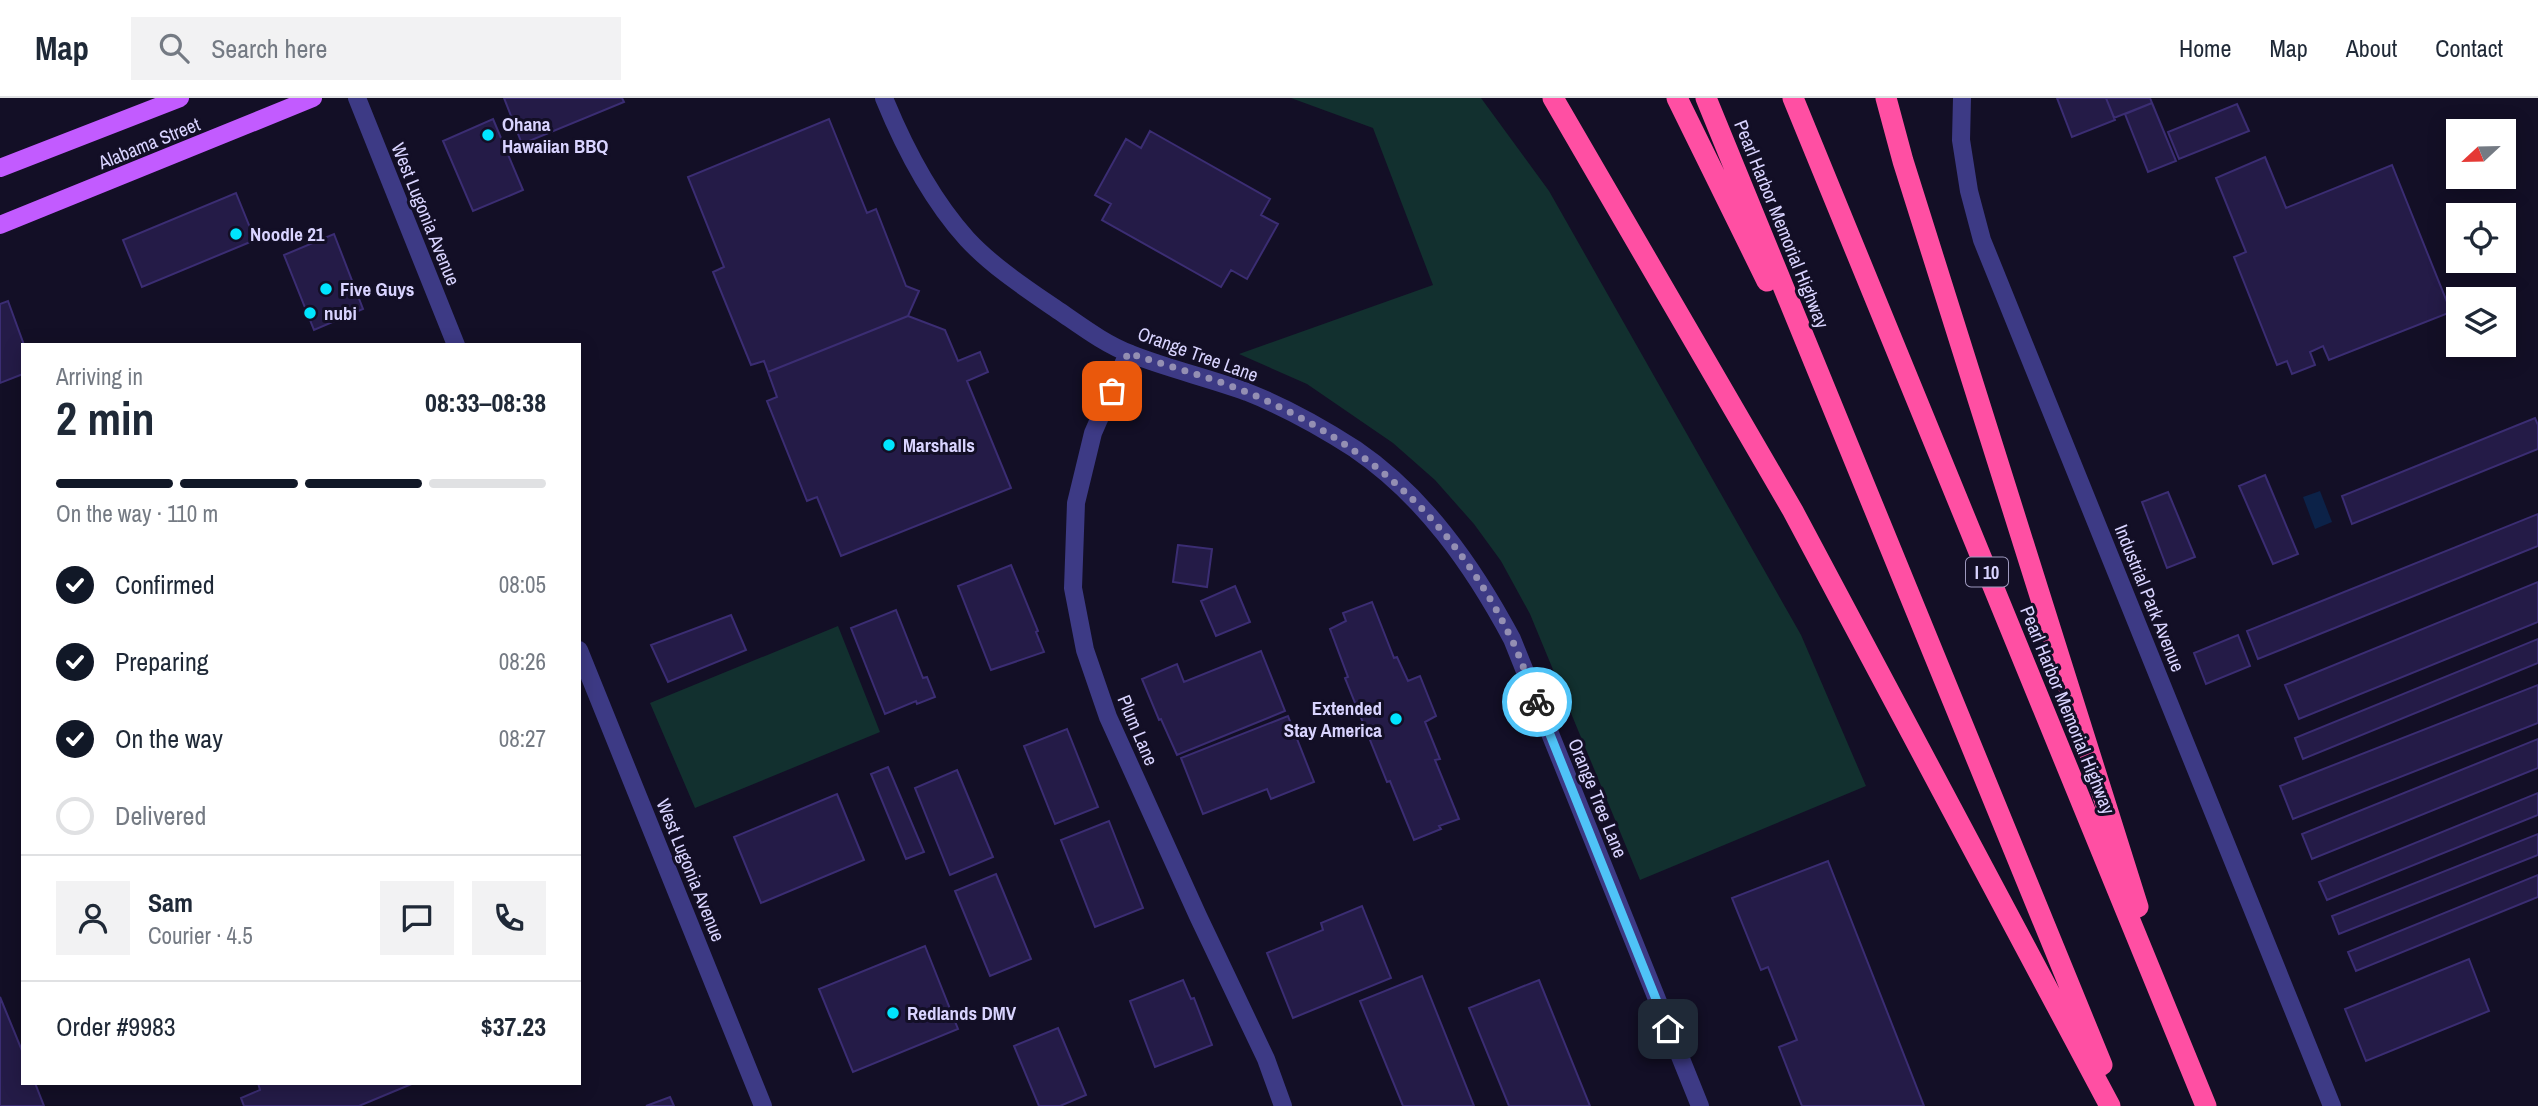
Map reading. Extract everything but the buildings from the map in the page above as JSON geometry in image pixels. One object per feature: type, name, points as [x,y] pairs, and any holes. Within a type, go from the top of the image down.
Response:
[{"type":"highway","points":[[1553,98],[1793,512],[2110,1106]]},
{"type":"highway","points":[[1677,98],[1840,427]]},
{"type":"highway","name":"Pearl Harbor Memorial Highway","points":[[1706,98],[2119,1106]]},
{"type":"highway","name":"Pearl Harbor Memorial Highway","points":[[1793,98],[2206,1106]]},
{"type":"highway","points":[[1886,98],[1903,162],[2181,1046]]},
{"type":"main road","name":"Alabama Street","points":[[0,168],[180,98]]},
{"type":"main road","name":"Alabama Street","points":[[0,225],[313,98]]},
{"type":"street","name":"West Lugonia Avenue","points":[[358,98],[455,343]]},
{"type":"street","name":"Orange Tree Lane","points":[[884,98],[934,197],[968,240],[1016,282],[1128,353],[1247,393],[1300,417],[1345,443],[1395,482],[1424,510],[1464,558],[1512,639],[1700,1106]]},
{"type":"street","name":"Industrial Park Avenue","points":[[1962,98],[1961,140],[1969,191],[1982,240],[2332,1106]]},
{"type":"street","name":"Plum Lane","points":[[1128,353],[1094,433],[1076,503],[1073,588],[1085,650],[1108,717],[1266,1059],[1283,1106]]},
{"type":"street","name":"West Lugonia Avenue","points":[[581,655],[763,1106]]},
{"type":"green space","points":[[1291,98],[1481,98],[1549,191],[1801,635],[1866,786],[1640,880],[1530,614],[1501,561],[1474,524],[1435,480],[1393,443],[1307,384],[1239,354],[1433,285],[1373,128]]},
{"type":"green space","points":[[838,626],[880,732],[695,808],[650,703]]},
{"type":"water","points":[[2320,491],[2332,522],[2315,529],[2303,497]]},
{"type":"way so far","points":[[1112,391],[1128,353],[1247,393],[1300,417],[1356,450],[1395,482],[1434,520],[1464,558],[1512,639],[1537,702]]},
{"type":"place","name":"Ohana Hawaiian BBQ","points":[[488,135]]},
{"type":"place","name":"Noodle 21","points":[[236,234]]},
{"type":"place","name":"Five Guys","points":[[326,289]]},
{"type":"place","name":"nubi","points":[[310,313]]},
{"type":"place","name":"Marshalls","points":[[889,445]]},
{"type":"place","name":"Extended Stay America","points":[[1396,719]]},
{"type":"place","name":"Redlands DMV","points":[[893,1013]]},
{"type":"route","points":[[1537,702],[1668,1029]]}]
